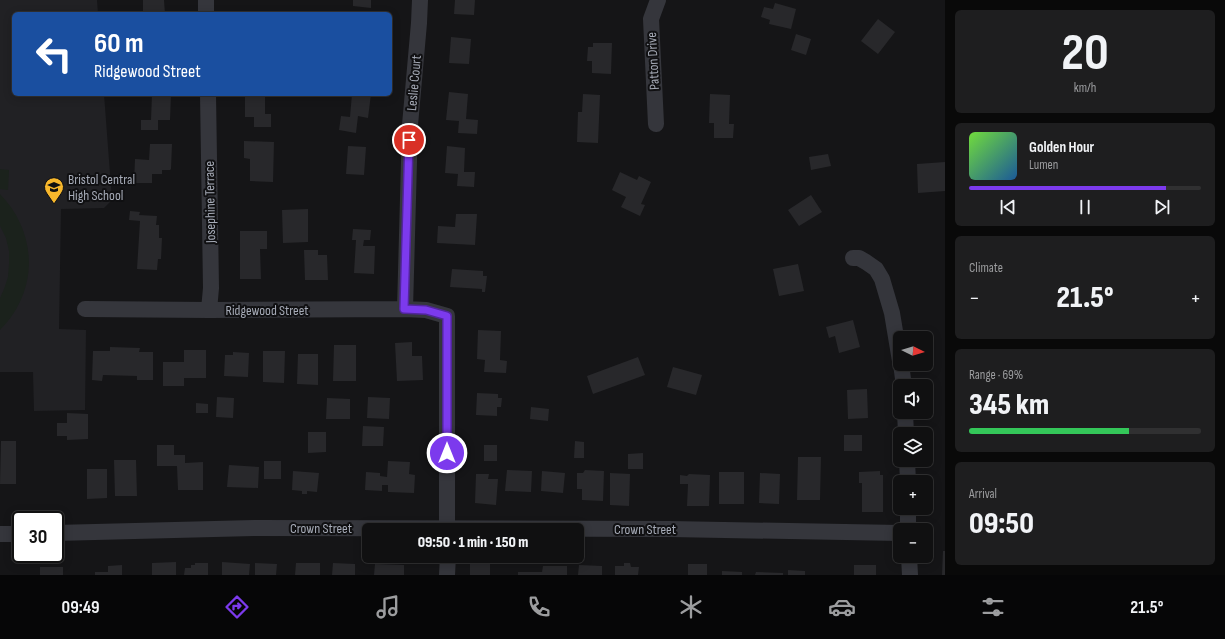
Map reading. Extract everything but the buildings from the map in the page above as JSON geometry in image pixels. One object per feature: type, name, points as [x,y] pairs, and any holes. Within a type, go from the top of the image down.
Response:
[{"type":"street","points":[[206,0],[206,12]]},
{"type":"street","name":"Leslie Court","points":[[404,309],[410,125],[420,0]]},
{"type":"street","name":"Patton Drive","points":[[656,124],[651,19],[658,0]]},
{"type":"street","name":"Josephine Terrace","points":[[208,96],[211,288],[209,310]]},
{"type":"street","points":[[853,258],[859,258],[876,269],[882,279],[892,314],[895,331]]},
{"type":"street","name":"Ridgewood Street","points":[[85,309],[404,309],[426,310],[447,316],[447,523]]},
{"type":"street","name":"Crown Street","points":[[64,533],[254,528],[362,529]]},
{"type":"street","name":"Crown Street","points":[[584,529],[893,533]]},
{"type":"street","points":[[0,534],[12,534]]},
{"type":"street","points":[[447,575],[448,563]]},
{"type":"street","points":[[909,563],[910,575]]},
{"type":"shaded area","name":"Bristol Central High School","points":[[0,0],[97,0],[98,12],[12,12],[12,96],[104,96],[112,200],[104,208],[61,209],[59,329],[86,330],[85,410],[34,411],[33,372],[0,372]]},
{"type":"shaded area","points":[[0,169],[9,170],[8,190],[0,189]]},
{"type":"shaded area","points":[[0,194],[13,209],[22,226],[27,244],[29,262],[27,280],[22,298],[13,315],[0,330],[0,298],[8,277],[9,251],[6,238],[0,226]]},
{"type":"place","name":"Bristol Central High School","points":[[54,204]]},
{"type":"route","points":[[409,140],[404,309],[426,310],[447,316],[447,453]]}]
